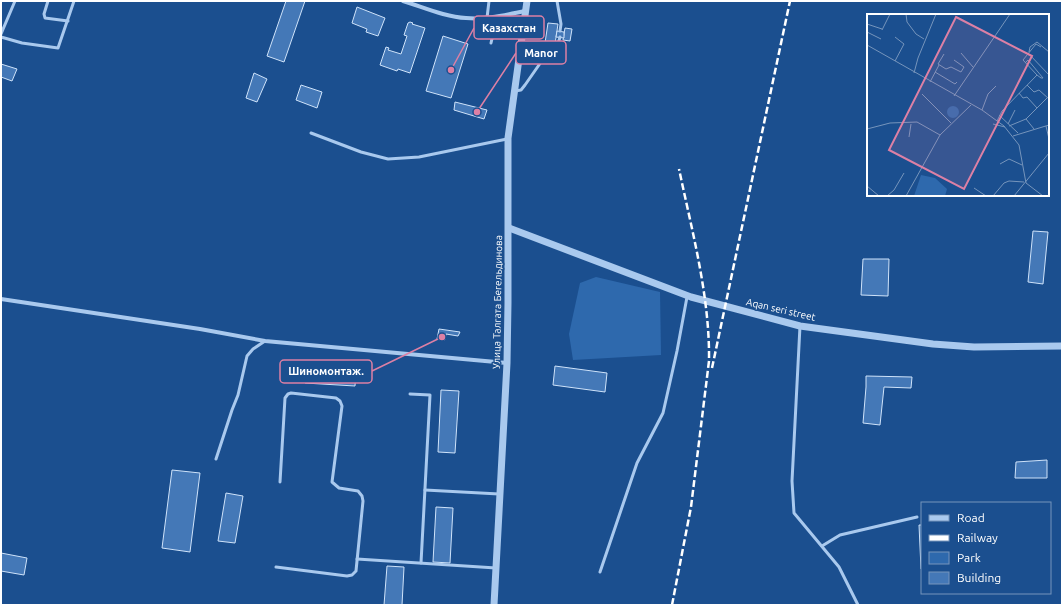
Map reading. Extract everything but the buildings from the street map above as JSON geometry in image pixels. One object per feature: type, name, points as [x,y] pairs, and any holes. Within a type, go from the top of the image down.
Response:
[{"type":"street","points":[[403,1],[449,15],[465,18],[497,17],[525,10]]},
{"type":"street","name":"Улица Талгата Бегельдинова","points":[[494,605],[507,363],[509,228],[508,138],[527,1]]},
{"type":"street","name":"Aqan seri street","points":[[509,228],[687,295],[800,326],[933,344],[974,347],[1062,346]]},
{"type":"street","points":[[1,299],[200,329],[265,341],[507,363]]},
{"type":"lane","points":[[14,1],[1,35],[22,43],[56,48],[60,46],[74,1]]},
{"type":"lane","points":[[48,1],[44,14],[45,18],[68,21]]},
{"type":"lane","points":[[487,18],[489,1]]},
{"type":"lane","points":[[557,1],[561,24],[560,31]]},
{"type":"lane","points":[[491,43],[497,17]]},
{"type":"lane","points":[[514,92],[521,90],[548,52],[557,47],[560,38]]},
{"type":"lane","points":[[312,133],[361,152],[388,159],[432,154],[508,138]]},
{"type":"lane","points":[[600,572],[637,464],[663,413],[677,351],[687,295]]},
{"type":"lane","points":[[800,326],[792,481],[794,513],[839,567],[858,605]]},
{"type":"lane","points":[[216,459],[238,395],[247,356],[253,348],[265,341]]},
{"type":"lane","points":[[276,567],[347,576],[352,575],[356,571],[363,501],[362,496],[358,491],[339,488],[332,482],[342,406],[340,401],[336,398],[291,393],[285,398],[280,482]]},
{"type":"lane","points":[[410,394],[430,395],[420,563]]},
{"type":"lane","points":[[425,490],[499,494]]},
{"type":"lane","points":[[822,546],[840,535],[917,517]]},
{"type":"lane","points":[[357,560],[496,568]]},
{"type":"green space","points":[[596,277],[660,292],[661,355],[573,360],[569,334],[580,283]]},
{"type":"railway","points":[[712,368],[790,1]]},
{"type":"railway","points":[[672,605],[691,507],[709,361],[707,313],[699,264],[679,169]]},
{"type":"place","name":"Казахстан","points":[[451,70]]},
{"type":"place","name":"Manor","points":[[477,112]]},
{"type":"place","name":"Шиномонтаж.","points":[[442,337]]}]
